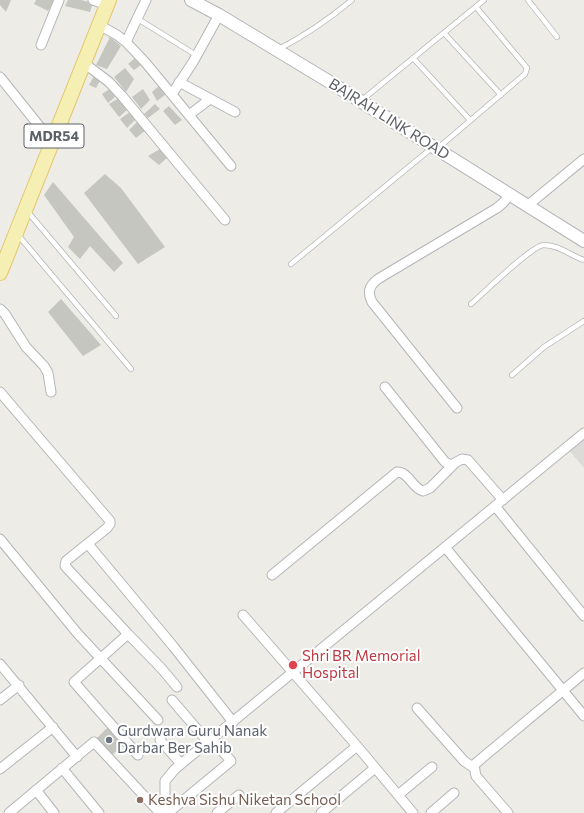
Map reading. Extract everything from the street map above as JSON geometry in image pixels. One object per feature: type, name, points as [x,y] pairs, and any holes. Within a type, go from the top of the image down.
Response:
[{"type":"main road","name":"MDR54","points":[[1,267],[108,3]]},
{"type":"street","points":[[41,45],[59,0]]},
{"type":"street","points":[[93,0],[108,3]]},
{"type":"street","points":[[126,42],[146,0]]},
{"type":"street","name":"BAJRAH LINK ROAD","points":[[191,0],[219,14],[278,50],[584,241]]},
{"type":"street","points":[[172,94],[219,14]]},
{"type":"street","points":[[99,25],[126,42],[145,62],[231,166]]},
{"type":"street","points":[[84,63],[109,82],[122,96],[225,220]]},
{"type":"street","points":[[0,77],[52,142]]},
{"type":"street","points":[[180,82],[236,112]]},
{"type":"street","points":[[189,115],[210,99]]},
{"type":"street","points":[[527,206],[584,159]]},
{"type":"street","points":[[457,408],[372,302],[369,296],[369,289],[371,284],[382,276],[497,208],[509,195]]},
{"type":"street","points":[[0,309],[9,319],[26,347],[44,366],[48,374],[51,392]]},
{"type":"street","points":[[385,387],[443,460],[448,465],[454,464]]},
{"type":"street","points":[[0,392],[110,521],[107,528],[66,561],[65,566],[162,669],[177,687]]},
{"type":"street","points":[[167,813],[165,781],[181,764],[584,433]]},
{"type":"street","points":[[272,575],[396,473],[400,472],[405,475],[417,488],[423,491],[430,488],[454,464],[462,459],[468,460],[503,500]]},
{"type":"street","points":[[495,506],[584,616]]},
{"type":"street","points":[[88,544],[173,646],[233,722]]},
{"type":"street","points":[[2,545],[78,634],[158,720]]},
{"type":"street","points":[[445,547],[584,716]]},
{"type":"street","points":[[243,614],[413,813]]},
{"type":"street","points":[[128,634],[74,682],[138,755]]},
{"type":"street","points":[[0,664],[77,756]]},
{"type":"street","points":[[508,813],[476,776],[474,768],[476,762],[584,673]]},
{"type":"street","points":[[0,700],[19,685]]},
{"type":"street","points":[[167,813],[231,761],[172,700]]},
{"type":"street","points":[[417,708],[464,761],[474,768]]},
{"type":"street","points":[[0,769],[53,726]]},
{"type":"street","points":[[160,740],[181,764]]},
{"type":"street","points":[[8,813],[94,742],[160,813]]},
{"type":"street","points":[[276,813],[357,746]]},
{"type":"street","points":[[398,796],[432,767]]},
{"type":"street","points":[[62,768],[99,813]]},
{"type":"street","points":[[321,813],[375,768]]},
{"type":"street","points":[[36,790],[54,813]]},
{"type":"street","points":[[431,813],[454,793]]},
{"type":"street","points":[[217,813],[239,795]]},
{"type":"lane","points":[[278,50],[305,35],[352,0]]},
{"type":"lane","points":[[360,101],[484,0]]},
{"type":"lane","points":[[528,0],[557,37]]},
{"type":"lane","points":[[291,264],[525,74],[527,68],[476,7]]},
{"type":"lane","points":[[138,19],[196,55]]},
{"type":"lane","points":[[444,33],[501,94]]},
{"type":"lane","points":[[414,58],[470,120]]},
{"type":"lane","points":[[25,209],[116,316]]},
{"type":"lane","points":[[16,233],[131,369]]},
{"type":"lane","points":[[471,304],[527,254],[540,246],[545,245],[559,249],[584,260]]},
{"type":"lane","points":[[512,375],[544,347],[584,321]]},
{"type":"shaded area","points":[[584,435],[584,468],[567,448]]},
{"type":"building","points":[[0,0],[11,0],[6,12],[0,5]]},
{"type":"building","points":[[36,0],[54,0],[48,11],[34,4]]},
{"type":"building","points":[[68,0],[81,0],[93,3],[90,12],[65,6]]},
{"type":"building","points":[[110,37],[121,46],[107,69],[96,65]]},
{"type":"building","points":[[135,58],[141,65],[134,70],[128,64]]},
{"type":"building","points":[[125,68],[134,79],[126,92],[114,77]]},
{"type":"building","points":[[94,76],[101,79],[96,88],[89,85]]},
{"type":"building","points":[[160,85],[166,94],[157,101],[152,92]]},
{"type":"building","points":[[143,89],[150,100],[141,109],[132,97]]},
{"type":"building","points":[[110,90],[115,97],[108,103],[102,94]]},
{"type":"building","points":[[119,98],[127,110],[119,117],[109,104]]},
{"type":"building","points":[[155,104],[160,109],[148,118],[144,114]]},
{"type":"building","points":[[169,106],[182,120],[175,125],[163,111]]},
{"type":"building","points":[[130,112],[136,119],[127,128],[120,119]]},
{"type":"building","points":[[138,121],[146,130],[136,138],[129,130]]},
{"type":"building","points":[[160,149],[168,157],[159,165],[148,156]]},
{"type":"building","points":[[105,174],[121,188],[165,247],[138,264],[84,193]]},
{"type":"building","points":[[53,182],[123,263],[114,272],[90,246],[80,259],[68,247],[74,237],[44,195]]},
{"type":"building","points":[[61,299],[101,345],[83,356],[48,312]]},
{"type":"building","name":"Gurdwara Guru Nanak Darbar Ber Sahib","points":[[109,726],[125,744],[112,755],[96,739]]},
{"type":"place","name":"Shri BR Memorial Hospital","points":[[293,665]]},
{"type":"place","name":"Gurdwara Guru Nanak Darbar Ber Sahib","points":[[109,740]]},
{"type":"place","name":"Keshva Sishu Niketan School","points":[[140,800]]}]
